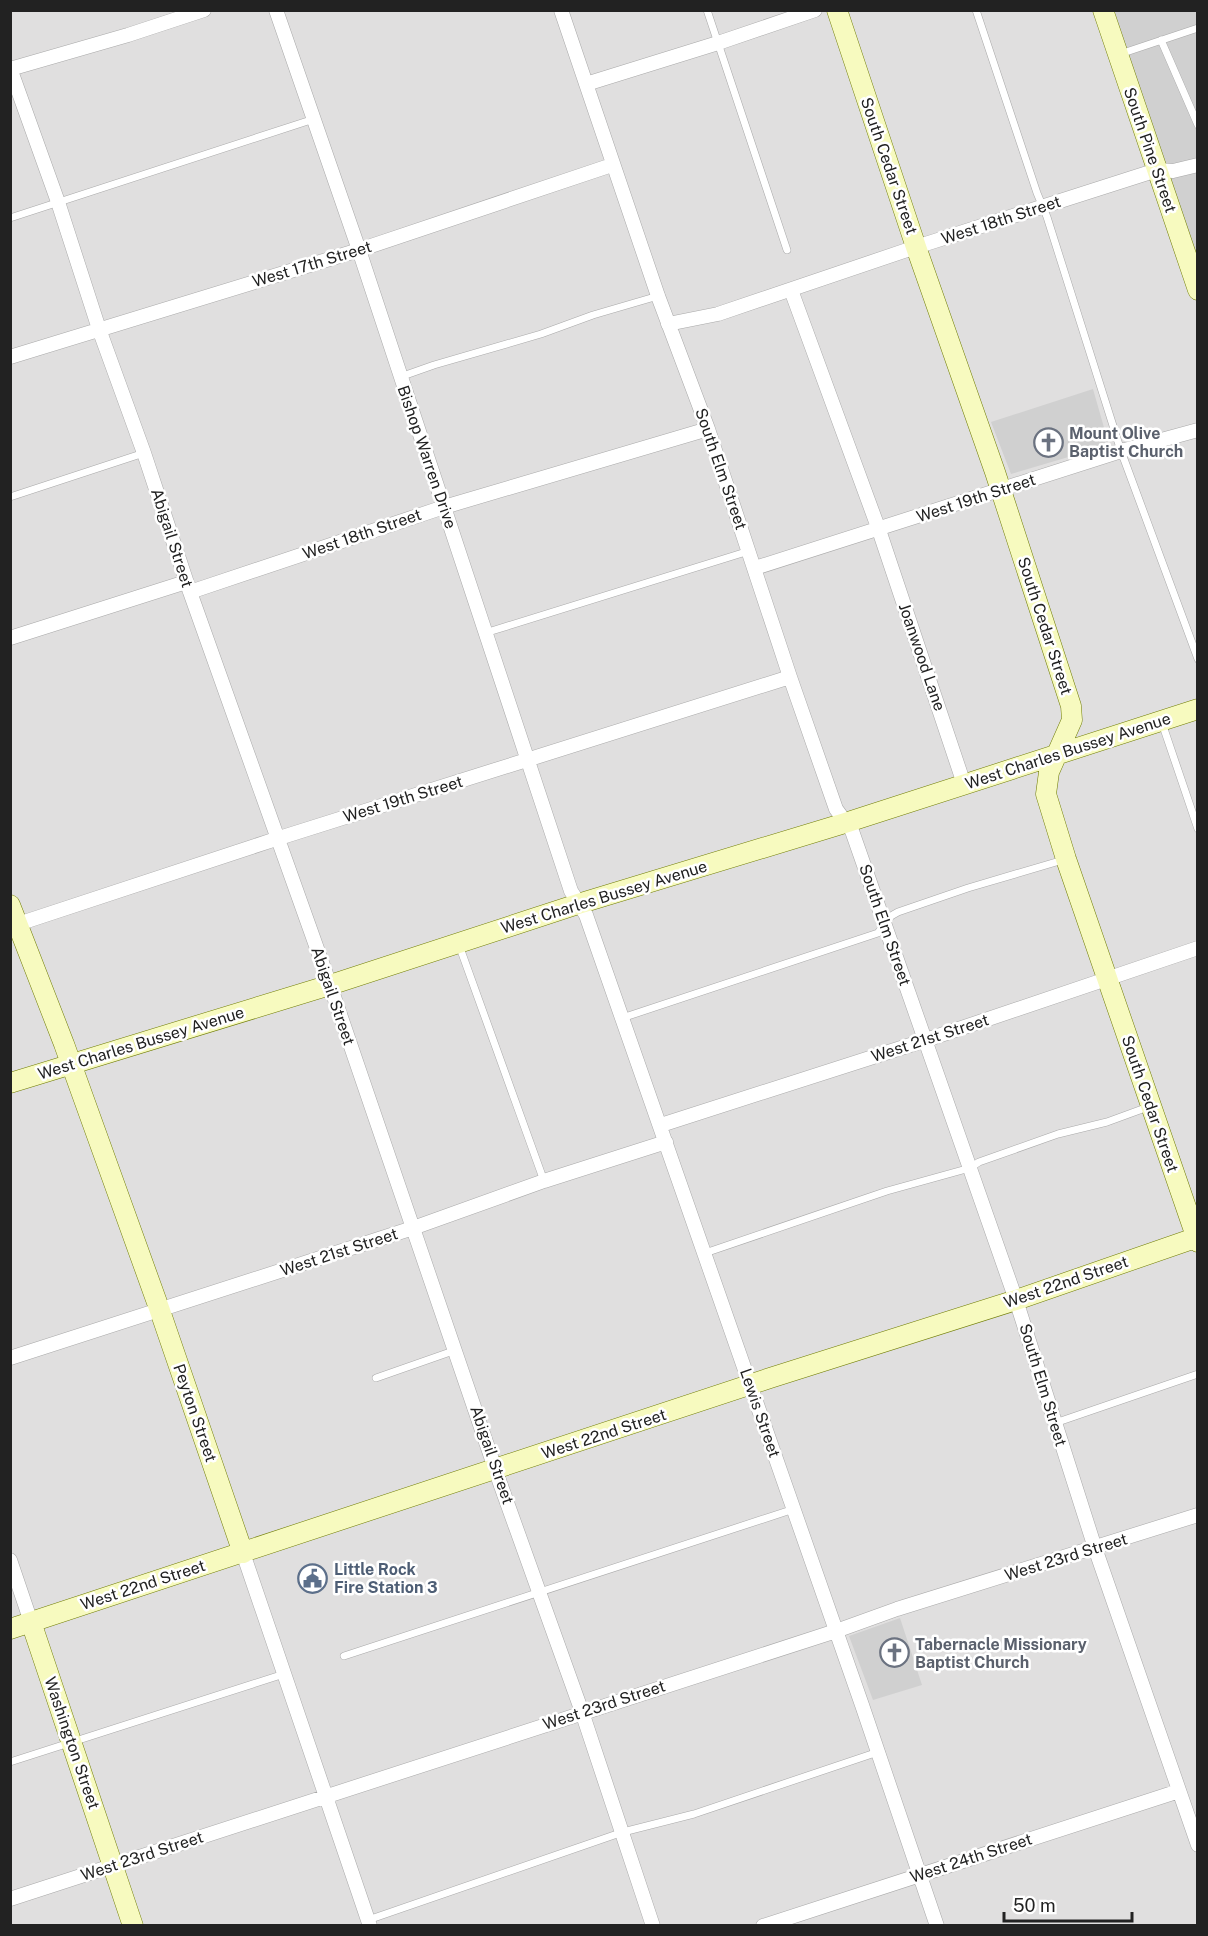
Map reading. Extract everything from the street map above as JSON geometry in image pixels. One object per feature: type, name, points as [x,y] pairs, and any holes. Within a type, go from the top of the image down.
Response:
[{"type":"street","points":[[11,68],[128,35],[204,10]]},
{"type":"street","name":"Bishop Warren Drive","points":[[276,10],[359,250],[571,891],[578,904]]},
{"type":"street","name":"South Elm Street","points":[[561,10],[612,165],[708,429],[836,809],[852,831],[926,1040],[1016,1300],[1095,1548],[1197,1845]]},
{"type":"street","points":[[586,84],[718,44],[815,10]]},
{"type":"street","name":"South Cedar Street","points":[[837,10],[1000,489],[1071,706],[1072,720],[1055,755],[1047,780],[1046,794],[1066,860],[1197,1239]]},
{"type":"street","name":"South Pine Street","points":[[1103,10],[1197,290]]},
{"type":"street","name":"Abigail Street","points":[[11,68],[188,587],[330,985],[582,1712],[653,1926]]},
{"type":"street","name":"West 17th Street","points":[[10,357],[359,250],[612,165]]},
{"type":"street","name":"West 18th Street","points":[[668,324],[718,314],[916,247],[1157,170],[1173,171],[1197,165]]},
{"type":"street","name":"Joanwood Lane","points":[[790,290],[879,530],[964,784]]},
{"type":"street","name":"West 18th Street","points":[[10,638],[188,587],[444,507],[708,429]]},
{"type":"street","name":"West 19th Street","points":[[755,568],[1121,451],[1197,430]]},
{"type":"street","name":"West 19th Street","points":[[18,924],[276,839],[790,677]]},
{"type":"street","name":"West Charles Bussey Avenue","points":[[10,1083],[330,985],[578,904],[845,823],[1197,709]]},
{"type":"street","name":"Peyton Street","points":[[10,904],[71,1064],[159,1308],[369,1923]]},
{"type":"street","name":"Lewis Street","points":[[578,904],[586,915],[661,1125],[937,1926]]},
{"type":"street","name":"West 21st Street","points":[[661,1125],[926,1040],[1197,948]]},
{"type":"street","name":"West 21st Street","points":[[10,1358],[159,1308],[413,1228],[544,1181],[666,1142]]},
{"type":"street","name":"West 22nd Street","points":[[10,1629],[1197,1239]]},
{"type":"street","name":"West 23rd Street","points":[[10,1899],[836,1631],[897,1609],[1197,1515]]},
{"type":"street","name":"Washington Street","points":[[10,1560],[133,1926]]},
{"type":"street","name":"West 24th Street","points":[[763,1926],[1179,1791]]},
{"type":"lane","points":[[707,10],[787,250]]},
{"type":"lane","points":[[976,10],[1043,206],[1121,451],[1197,659]]},
{"type":"lane","points":[[1118,55],[1197,28]]},
{"type":"lane","points":[[1158,41],[1197,125]]},
{"type":"lane","points":[[10,218],[314,119]]},
{"type":"lane","points":[[400,377],[658,296]]},
{"type":"lane","points":[[10,497],[144,453]]},
{"type":"lane","points":[[485,633],[749,551]]},
{"type":"lane","points":[[1161,721],[1197,829]]},
{"type":"lane","points":[[622,1018],[878,933],[891,916],[898,912],[968,888],[1066,860]]},
{"type":"lane","points":[[459,943],[544,1181]]},
{"type":"lane","points":[[705,1253],[887,1191],[970,1168],[979,1162],[1058,1134],[1107,1122],[1151,1106]]},
{"type":"lane","points":[[376,1378],[456,1350]]},
{"type":"lane","points":[[1054,1424],[1197,1374]]},
{"type":"lane","points":[[344,1656],[794,1509]]},
{"type":"lane","points":[[10,1762],[284,1674]]},
{"type":"lane","points":[[369,1923],[623,1832],[694,1814],[878,1752]]},
{"type":"shaded area","points":[[11,11],[1103,11],[1198,290],[1197,1925],[11,1926]]},
{"type":"shaded area","points":[[1103,11],[1197,11],[1197,290]]},
{"type":"shaded area","points":[[1093,389],[1109,445],[1011,474],[991,422]]},
{"type":"shaded area","points":[[900,1618],[922,1685],[873,1700],[849,1636]]},
{"type":"place","name":"Mount Olive Baptist Church","points":[[1048,442]]},
{"type":"place","name":"Little Rock Fire Station 3","points":[[313,1578]]},
{"type":"place","name":"Tabernacle Missionary Baptist Church","points":[[894,1653]]}]
